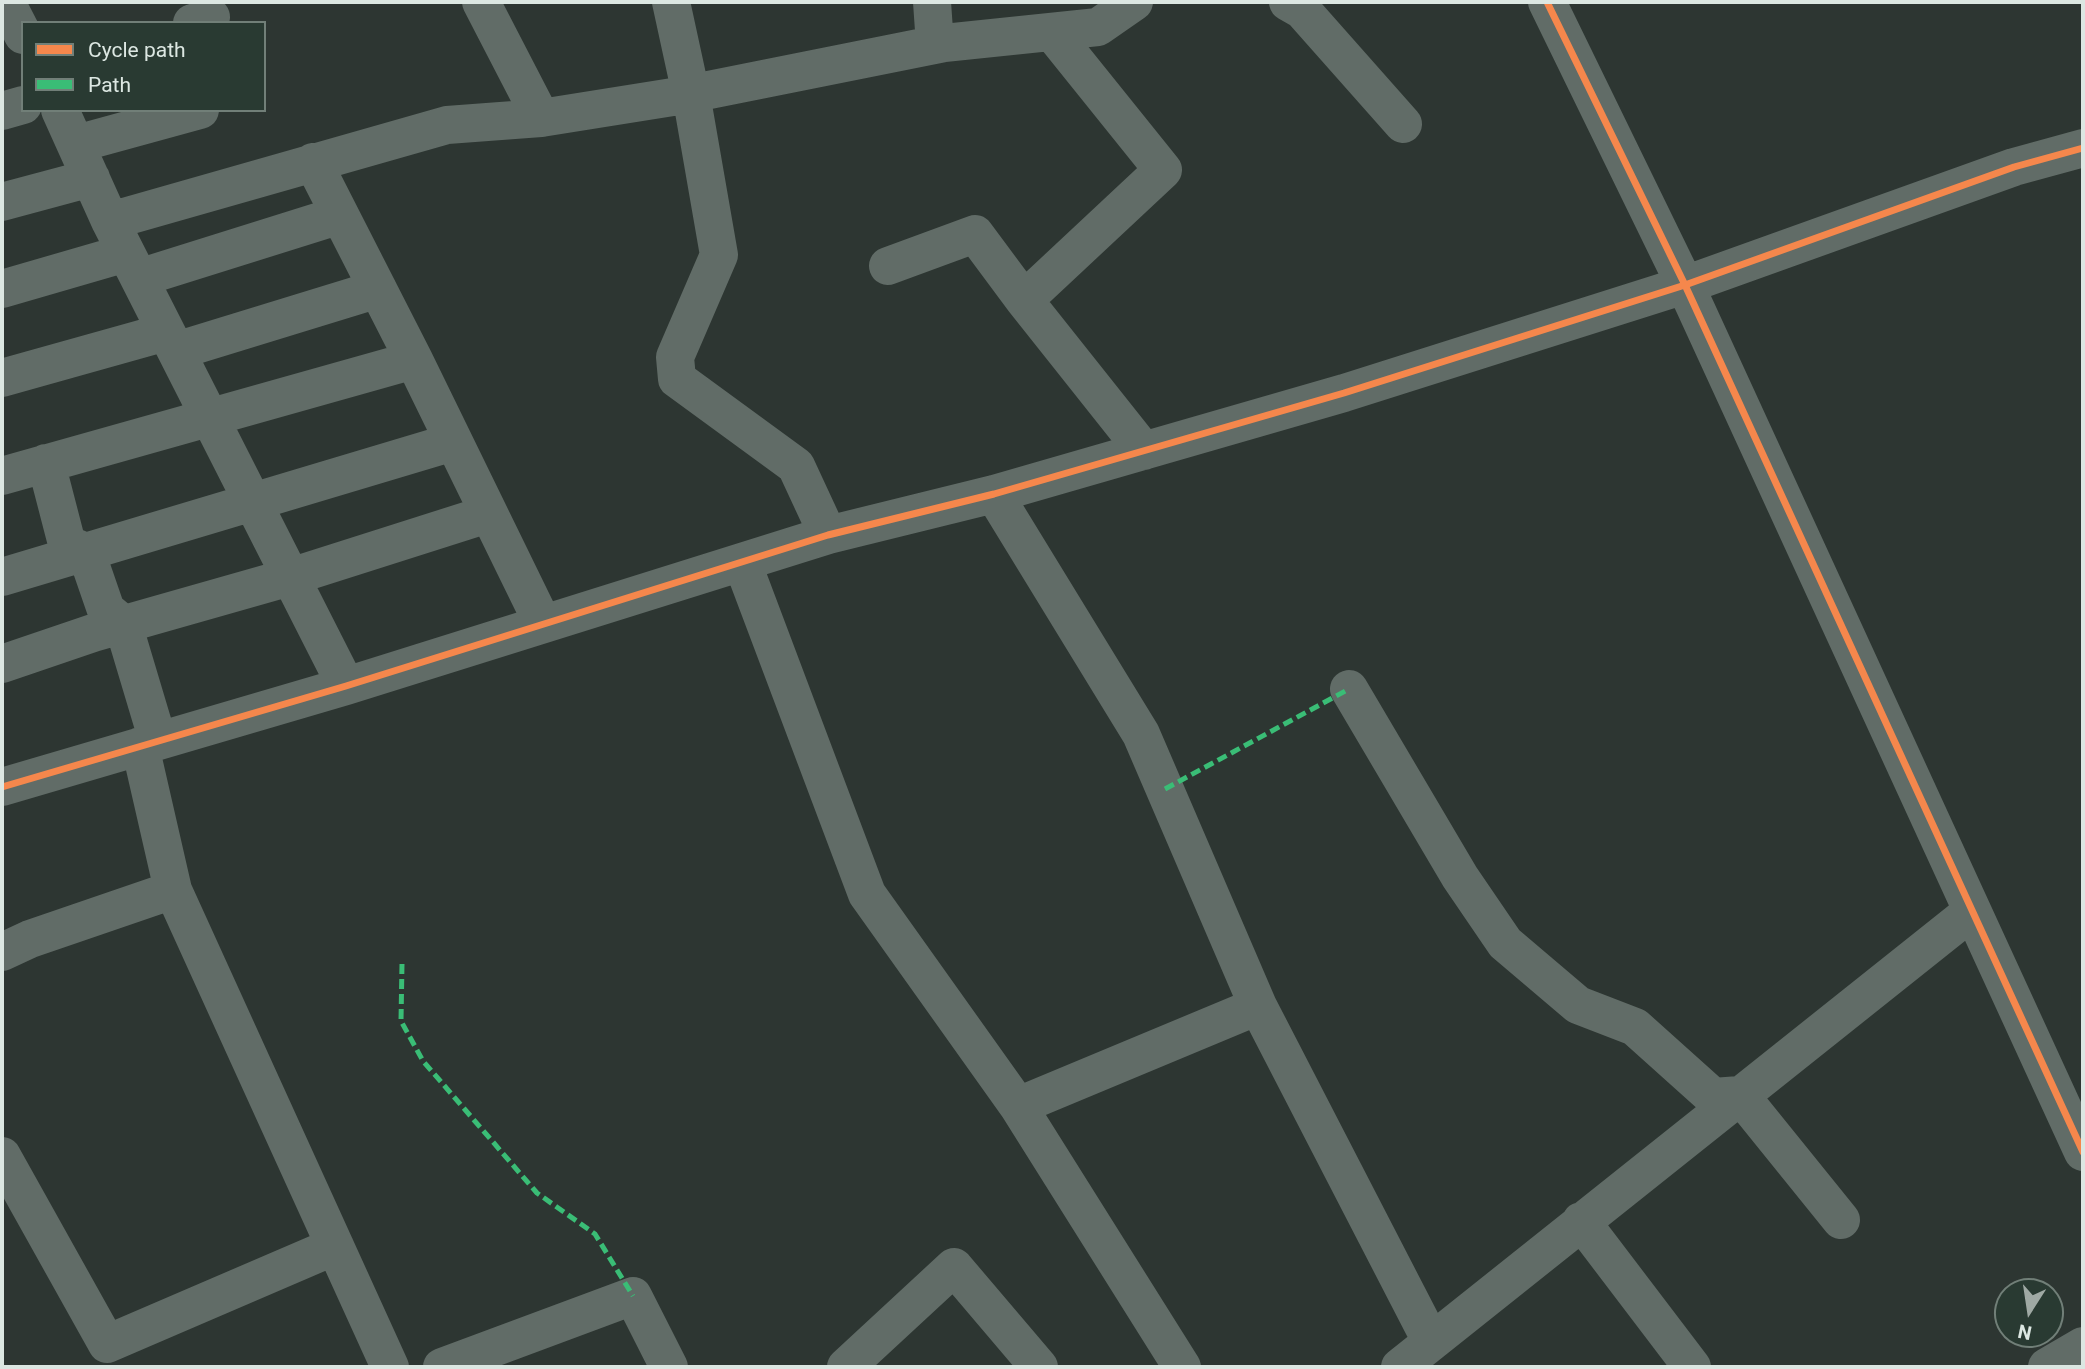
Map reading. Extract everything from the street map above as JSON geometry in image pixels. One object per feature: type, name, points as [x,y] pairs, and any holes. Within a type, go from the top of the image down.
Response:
[{"type":"street","points":[[481,2],[541,118]]},
{"type":"street","points":[[671,2],[691,94],[719,256],[676,356],[677,379],[796,466],[828,535]]},
{"type":"street","points":[[932,2],[935,45]]},
{"type":"street","points":[[125,251],[313,162],[447,125],[541,118],[691,94],[935,45],[1098,27],[1134,2]]},
{"type":"street","points":[[1289,2],[1303,10],[1403,124]]},
{"type":"street","points":[[1547,2],[1685,285],[2083,1152]]},
{"type":"street","points":[[1024,300],[1163,170],[1052,32]]},
{"type":"street","points":[[2,111],[21,106]]},
{"type":"street","points":[[61,112],[125,251],[346,686]]},
{"type":"street","points":[[2,202],[83,161],[195,112]]},
{"type":"street","points":[[4,779],[149,743],[346,686],[828,535],[994,494],[1344,393],[1685,285],[2014,167],[2083,148]]},
{"type":"street","points":[[313,162],[414,360],[543,624]]},
{"type":"street","points":[[2,289],[125,251],[340,215]]},
{"type":"street","points":[[888,266],[975,234],[1144,451]]},
{"type":"street","points":[[2,378],[171,341],[378,289]]},
{"type":"street","points":[[2,476],[414,360]]},
{"type":"street","points":[[2,577],[254,504],[453,442]]},
{"type":"street","points":[[46,463],[67,544],[86,552],[106,610],[122,624],[149,743],[173,890],[390,1367]]},
{"type":"street","points":[[994,494],[1141,734],[1258,1006],[1431,1341]]},
{"type":"street","points":[[2,664],[122,624],[290,577],[488,514]]},
{"type":"street","points":[[742,562],[867,894],[1018,1106],[1182,1367]]},
{"type":"street","points":[[1349,689],[1460,877],[1505,943],[1578,1005],[1635,1027],[1713,1097],[1740,1096]]},
{"type":"street","points":[[2,952],[30,939],[173,890]]},
{"type":"street","points":[[1400,1367],[1971,912]]},
{"type":"street","points":[[1018,1106],[1258,1006]]},
{"type":"street","points":[[1740,1096],[1840,1220]]},
{"type":"street","points":[[2,1156],[113,1356],[335,1246]]},
{"type":"street","points":[[1581,1222],[1692,1367]]},
{"type":"street","points":[[846,1367],[954,1267],[1039,1367]]},
{"type":"street","points":[[442,1367],[633,1296],[669,1367]]},
{"type":"street","points":[[2047,1367],[2083,1346]]},
{"type":"marked path","points":[[1165,789],[1349,689]]},
{"type":"marked path","points":[[402,964],[401,1021],[423,1061],[537,1193],[595,1234],[633,1296]]},
{"type":"cycle path","points":[[1547,2],[1685,285],[2083,1152]]},
{"type":"cycle path","points":[[2,787],[346,686],[828,535],[994,494],[1344,393],[1685,285],[2014,167],[2083,148]]}]
